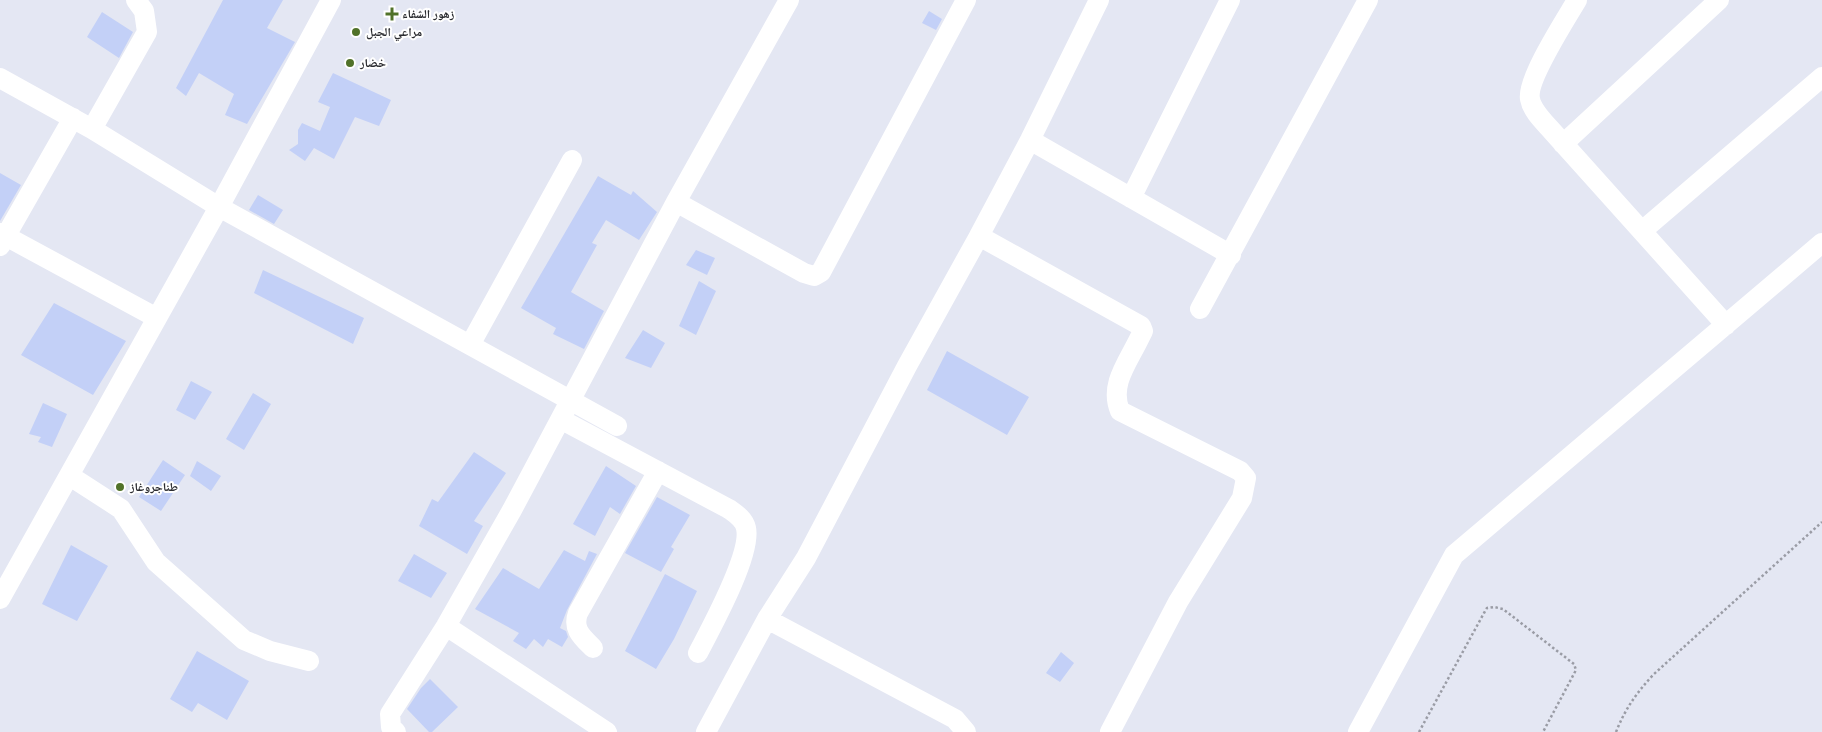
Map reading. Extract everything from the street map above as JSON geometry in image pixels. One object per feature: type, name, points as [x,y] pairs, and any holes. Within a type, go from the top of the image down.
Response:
[{"type":"street","points":[[92,129],[147,32],[144,11],[136,0]]},
{"type":"street","points":[[0,599],[5,578],[70,476],[331,0]]},
{"type":"street","points":[[396,732],[391,727],[390,714],[446,626],[562,420],[676,202],[788,0]]},
{"type":"street","points":[[676,202],[804,273],[814,276],[822,272],[966,0]]},
{"type":"street","points":[[706,732],[766,619],[806,558],[907,366],[1030,140],[1100,0]]},
{"type":"street","points":[[1131,198],[1230,0]]},
{"type":"street","points":[[1200,309],[1368,0]]},
{"type":"street","points":[[1577,0],[1532,80],[1529,98],[1536,112],[1563,144],[1726,324]]},
{"type":"street","points":[[1563,144],[1719,0]]},
{"type":"street","points":[[1642,231],[1822,77]]},
{"type":"street","points":[[0,78],[92,129],[219,207],[617,426]]},
{"type":"street","points":[[73,118],[2,238],[157,318]]},
{"type":"street","points":[[1030,140],[1231,255]]},
{"type":"street","points":[[470,345],[572,160]]},
{"type":"street","points":[[979,236],[1142,326],[1140,339],[1115,388],[1115,399],[1120,411],[1240,471],[1246,478],[1242,498],[1178,602],[1110,732]]},
{"type":"street","points":[[1358,732],[1454,555],[1822,243]]},
{"type":"street","points":[[562,420],[728,509],[740,517],[746,526],[747,536],[735,574],[698,653]]},
{"type":"street","points":[[593,648],[576,628],[575,621],[658,471]]},
{"type":"street","points":[[70,476],[121,509],[156,562],[244,640],[270,651],[309,661]]},
{"type":"street","points":[[766,619],[955,719],[966,732]]},
{"type":"street","points":[[446,626],[607,732]]},
{"type":"path","points":[[1616,732],[1624,713],[1639,689],[1822,522]]},
{"type":"path","points":[[1419,732],[1484,613],[1488,608],[1494,607],[1503,609],[1574,664],[1576,670],[1543,732]]},
{"type":"building","points":[[223,0],[283,0],[267,28],[295,42],[247,124],[225,115],[234,94],[199,73],[186,96],[176,88]]},
{"type":"building","points":[[929,11],[942,19],[936,30],[922,23]]},
{"type":"building","points":[[102,12],[133,32],[119,58],[87,37]]},
{"type":"building","points":[[333,73],[391,100],[379,126],[355,117],[334,159],[314,148],[305,161],[289,150],[298,144],[298,130],[302,123],[320,131],[330,107],[318,102]]},
{"type":"building","points":[[0,173],[21,185],[0,221]]},
{"type":"building","points":[[598,176],[631,195],[633,191],[657,212],[639,240],[606,220],[592,243],[597,245],[571,292],[604,311],[584,349],[553,334],[556,328],[521,308]]},
{"type":"building","points":[[258,195],[283,210],[274,224],[249,210]]},
{"type":"building","points":[[696,250],[715,258],[707,275],[686,265]]},
{"type":"building","points":[[263,270],[364,318],[353,344],[254,293]]},
{"type":"building","points":[[699,281],[716,291],[696,335],[679,326]]},
{"type":"building","points":[[54,303],[126,341],[93,395],[21,355]]},
{"type":"building","points":[[643,330],[665,343],[651,368],[625,358]]},
{"type":"building","points":[[947,351],[1029,397],[1007,435],[927,390]]},
{"type":"building","points":[[191,381],[212,392],[195,420],[176,410]]},
{"type":"building","points":[[253,393],[271,404],[244,450],[226,439]]},
{"type":"building","points":[[43,403],[67,414],[52,447],[38,442],[41,437],[29,434]]},
{"type":"building","points":[[474,452],[506,473],[474,521],[483,526],[467,554],[419,526],[432,499],[438,502]]},
{"type":"building","points":[[163,460],[185,475],[161,511],[139,497]]},
{"type":"building","points":[[197,461],[221,476],[211,491],[190,476]]},
{"type":"building","points":[[606,466],[636,486],[620,514],[610,507],[595,536],[573,524]]},
{"type":"building","points":[[657,497],[690,515],[671,547],[674,549],[661,572],[625,553]]},
{"type":"building","points":[[71,545],[108,566],[77,621],[42,604]]},
{"type":"building","points":[[564,550],[585,561],[589,551],[597,554],[567,610],[560,628],[566,631],[568,637],[562,647],[548,639],[543,647],[534,639],[526,649],[513,641],[519,633],[475,609],[503,568],[539,589]]},
{"type":"building","points":[[414,554],[447,573],[431,598],[398,581]]},
{"type":"building","points":[[665,574],[697,591],[674,639],[656,669],[625,651]]},
{"type":"building","points":[[197,651],[249,681],[227,720],[198,703],[192,712],[170,699]]},
{"type":"building","points":[[1061,652],[1074,663],[1060,682],[1046,673]]},
{"type":"building","points":[[430,679],[458,707],[432,732],[429,732],[407,709],[421,688]]},
{"type":"place","name":"زهور الشفاء","points":[[392,14]]},
{"type":"place","name":"مراعي الجبل","points":[[356,32]]},
{"type":"place","name":"خضار","points":[[350,63]]},
{"type":"place","name":"طناجروغاز","points":[[120,487]]}]
